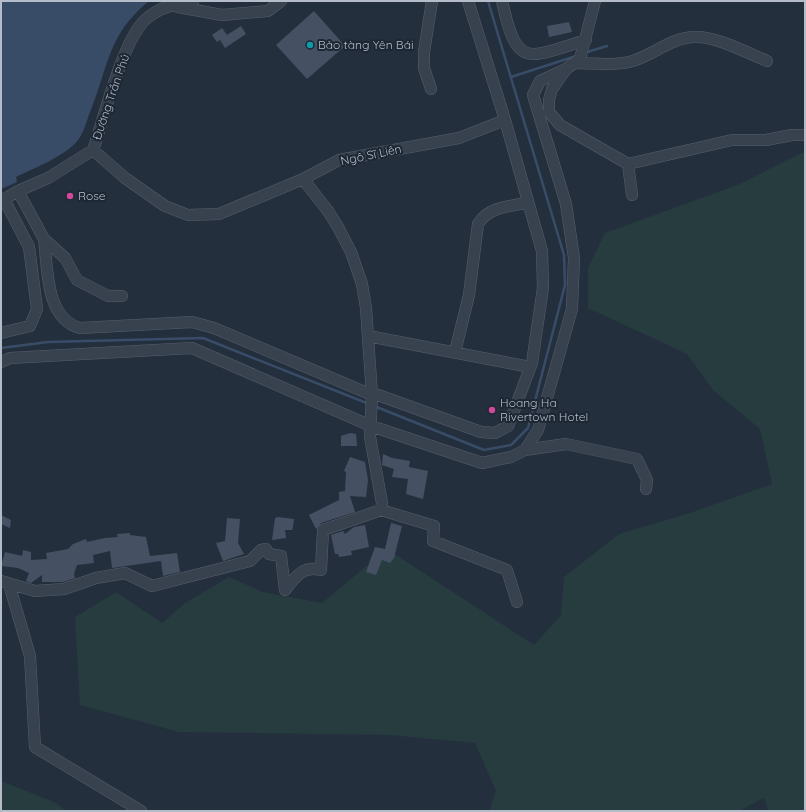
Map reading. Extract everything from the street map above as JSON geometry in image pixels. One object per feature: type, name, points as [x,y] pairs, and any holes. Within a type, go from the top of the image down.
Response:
[{"type":"street","name":"Đường Trần Phú","points":[[3,200],[18,191],[48,178],[93,150],[122,62],[134,36],[145,20],[168,5],[193,1]]},
{"type":"street","points":[[168,5],[222,15],[268,11],[281,1]]},
{"type":"street","points":[[431,90],[424,68],[424,52],[432,1]]},
{"type":"street","points":[[44,239],[51,295],[56,308],[71,325],[80,328],[192,322],[214,328],[372,397],[378,395],[481,432],[495,433],[508,426],[530,367],[543,288],[542,251],[505,120],[468,1]]},
{"type":"street","points":[[502,1],[510,32],[515,45],[521,51],[533,56],[585,42]]},
{"type":"street","points":[[578,61],[585,42],[595,1]]},
{"type":"street","points":[[525,450],[538,430],[572,309],[574,258],[566,204],[533,95],[540,81],[566,69],[578,61],[629,62],[649,55],[678,41],[694,37],[719,42],[767,61]]},
{"type":"street","points":[[566,69],[552,89],[549,100],[549,112],[560,125],[628,164],[732,140],[766,140],[792,134],[805,135]]},
{"type":"street","name":"Ngô Sĩ Liên","points":[[93,150],[124,178],[165,206],[188,215],[219,214],[303,179],[340,160],[459,138],[505,120]]},
{"type":"street","points":[[628,164],[632,195]]},
{"type":"street","points":[[303,179],[328,211],[351,252],[362,284],[368,336],[372,397],[370,437],[382,503],[381,510]]},
{"type":"street","points":[[18,191],[44,239],[65,258],[77,280],[108,296],[122,296]]},
{"type":"street","points":[[1,333],[30,326],[37,310],[29,247],[3,200]]},
{"type":"street","points":[[455,352],[469,295],[478,224],[482,217],[490,211],[528,203]]},
{"type":"street","points":[[368,336],[530,367]]},
{"type":"street","points":[[1,362],[10,358],[192,348],[371,423],[482,463],[511,458],[525,450],[566,444],[637,460],[647,480],[646,490]]},
{"type":"street","points":[[5,583],[35,591],[64,589],[96,578],[125,573],[152,586],[250,561],[261,550],[266,549],[269,554],[281,556],[285,590],[297,575],[312,568],[321,570],[323,530],[381,510],[434,526],[433,541],[507,570],[517,602]]},
{"type":"street","points":[[5,583],[30,656],[35,747],[141,811]]},
{"type":"green space","points":[[801,153],[805,154],[805,811],[769,811],[764,798],[739,811],[489,811],[496,791],[475,743],[390,735],[179,732],[80,705],[75,617],[116,592],[162,623],[185,603],[229,577],[263,592],[322,603],[387,549],[534,645],[561,615],[564,577],[619,534],[690,513],[772,484],[760,429],[713,390],[687,354],[588,308],[588,268],[605,233],[740,184]]},
{"type":"green space","points":[[1,781],[54,802],[66,811],[1,811]]},
{"type":"water","points":[[1,1],[149,1],[135,14],[117,39],[85,126],[78,140],[66,151],[40,166],[16,177],[17,182],[1,189]]},
{"type":"building","name":"Bảo tàng Yên Bái","points":[[314,11],[345,46],[307,79],[276,45]]},
{"type":"building","points":[[569,22],[572,32],[549,37],[547,26]]},
{"type":"building","points":[[241,26],[246,34],[225,48],[220,40],[217,42],[212,35],[222,28],[227,35]]},
{"type":"building","points":[[350,433],[356,434],[357,446],[341,446],[341,436]]},
{"type":"building","points":[[383,454],[392,458],[410,461],[409,467],[428,471],[423,499],[406,494],[408,479],[392,477],[394,469],[382,465]]},
{"type":"building","points":[[350,457],[365,462],[368,480],[366,497],[350,496],[355,512],[321,523],[316,529],[309,515],[339,500],[339,492],[345,491],[346,472],[344,471]]},
{"type":"building","points":[[1,515],[11,520],[10,528],[1,524]]},
{"type":"building","points":[[227,518],[240,519],[238,543],[244,554],[223,561],[216,543],[225,541]]},
{"type":"building","points":[[275,518],[294,519],[293,527],[292,530],[285,530],[286,538],[272,540]]},
{"type":"building","points":[[391,523],[402,526],[394,558],[390,563],[382,560],[376,575],[366,572],[375,547],[385,549]]},
{"type":"building","points":[[365,525],[369,547],[351,551],[352,555],[339,557],[338,554],[335,554],[331,535],[343,531],[345,534],[354,527]]},
{"type":"building","points":[[130,533],[130,535],[146,537],[150,556],[177,553],[180,572],[163,576],[161,561],[112,568],[110,551],[93,555],[94,563],[77,565],[74,574],[75,578],[63,582],[42,582],[42,575],[31,583],[26,581],[29,573],[18,568],[1,566],[5,552],[22,556],[23,550],[31,552],[31,560],[47,559],[46,553],[68,549],[73,544],[86,539],[87,542],[118,537],[117,534]]},
{"type":"waterway","points":[[374,406],[484,450],[511,445],[528,428],[565,285],[564,255],[488,1]]},
{"type":"waterway","points":[[584,53],[607,46]]},
{"type":"waterway","points":[[511,77],[576,56]]},
{"type":"waterway","points":[[1,348],[48,342],[203,338],[369,404]]},
{"type":"place","name":"Bảo tàng Yên Bái","points":[[310,45]]},
{"type":"place","name":"Rose","points":[[70,196]]},
{"type":"place","name":"Hoang Ha Rivertown Hotel","points":[[492,410]]}]
